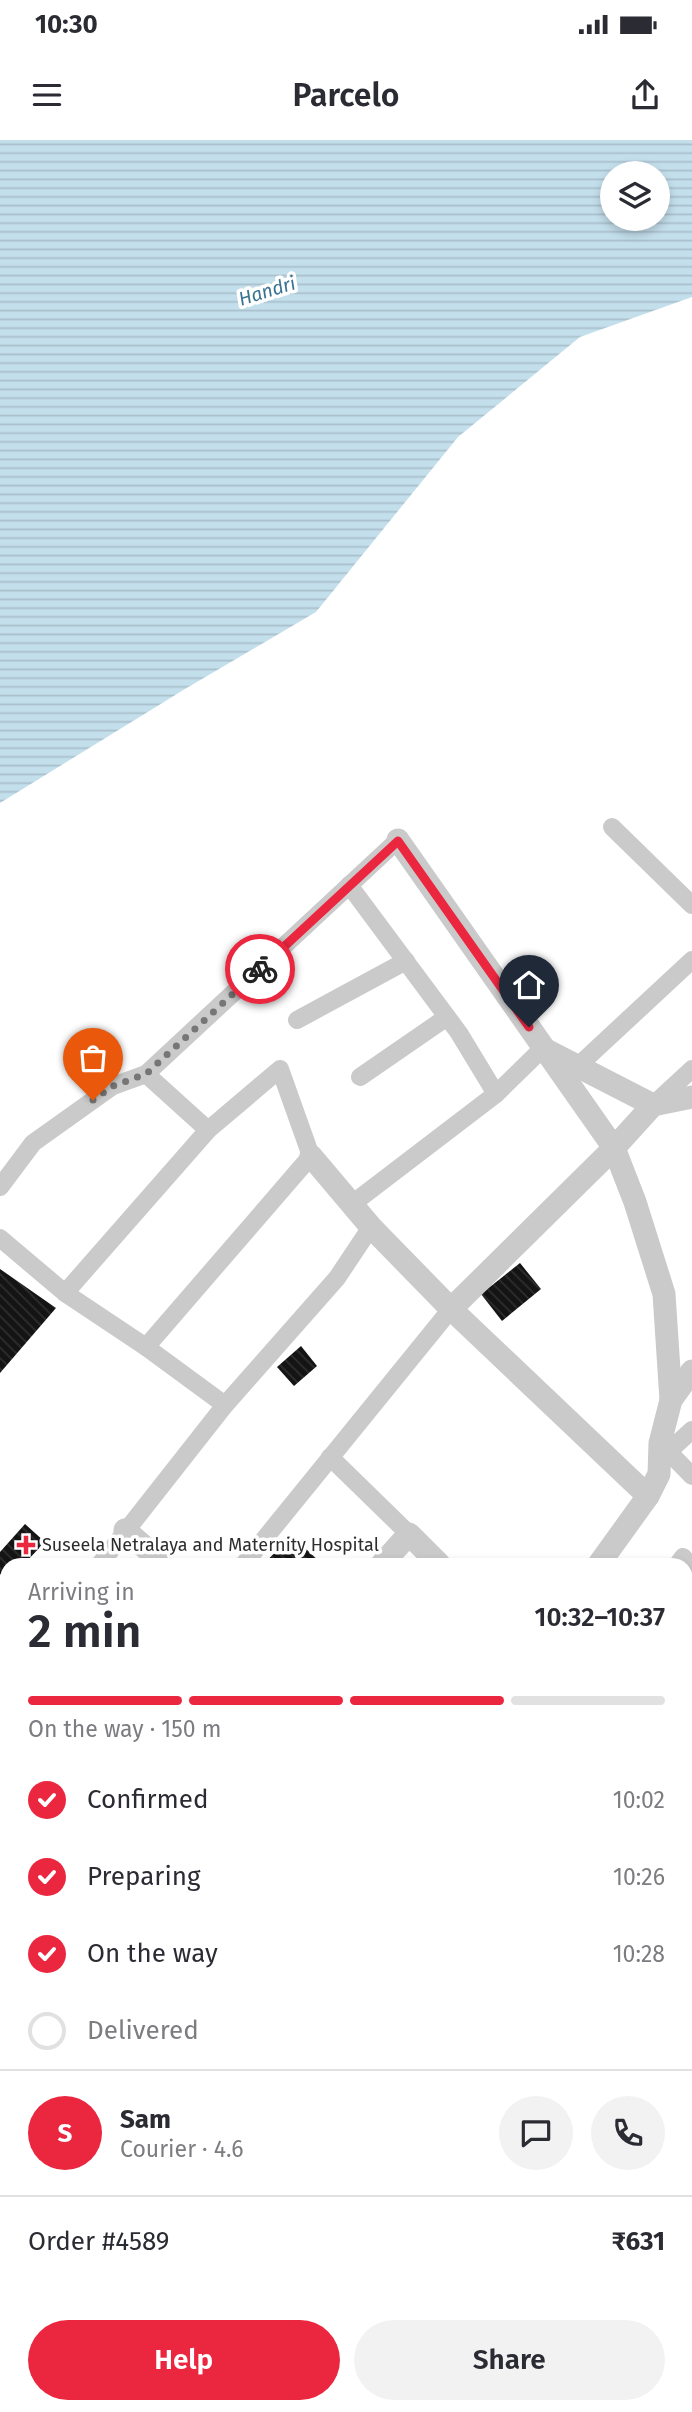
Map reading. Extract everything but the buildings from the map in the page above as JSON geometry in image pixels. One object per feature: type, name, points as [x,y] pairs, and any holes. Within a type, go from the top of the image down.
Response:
[{"type":"street","points":[[612,827],[692,905]]},
{"type":"street","points":[[0,1187],[33,1143],[113,1086],[146,1074],[398,841],[614,1148],[635,1202],[664,1294],[671,1401],[659,1474],[648,1496],[603,1558]]},
{"type":"street","points":[[349,886],[447,1017],[496,1094]]},
{"type":"street","points":[[578,1066],[692,960]]},
{"type":"street","points":[[297,1020],[406,961]]},
{"type":"street","points":[[360,1077],[447,1017]]},
{"type":"street","points":[[543,1048],[653,1105],[692,1097]]},
{"type":"street","points":[[352,1204],[496,1094],[543,1048]]},
{"type":"street","points":[[65,1293],[208,1130],[280,1069],[312,1156],[371,1227],[451,1308],[648,1496]]},
{"type":"street","points":[[249,1558],[451,1308],[692,1069]]},
{"type":"street","points":[[146,1074],[208,1130]]},
{"type":"street","points":[[146,1347],[312,1156]]},
{"type":"street","points":[[104,1558],[225,1405],[338,1279],[371,1227]]},
{"type":"street","points":[[0,1238],[65,1293],[146,1347],[225,1405]]},
{"type":"street","points":[[671,1401],[692,1371]]},
{"type":"street","points":[[664,1447],[692,1430]]},
{"type":"street","points":[[664,1447],[692,1476]]},
{"type":"street","points":[[330,1457],[433,1558]]},
{"type":"street","points":[[125,1530],[157,1558]]},
{"type":"street","points":[[388,1558],[409,1534]]},
{"type":"water","name":"Handri","points":[[0,140],[692,140],[692,297],[580,337],[458,437],[316,612],[0,803]]},
{"type":"way so far","points":[[93,1100],[113,1086],[146,1074],[260,969]]},
{"type":"place","name":"Suseela Netralaya and Maternity Hospital","points":[[26,1545]]},
{"type":"route","points":[[260,969],[398,841],[529,1027]]}]
